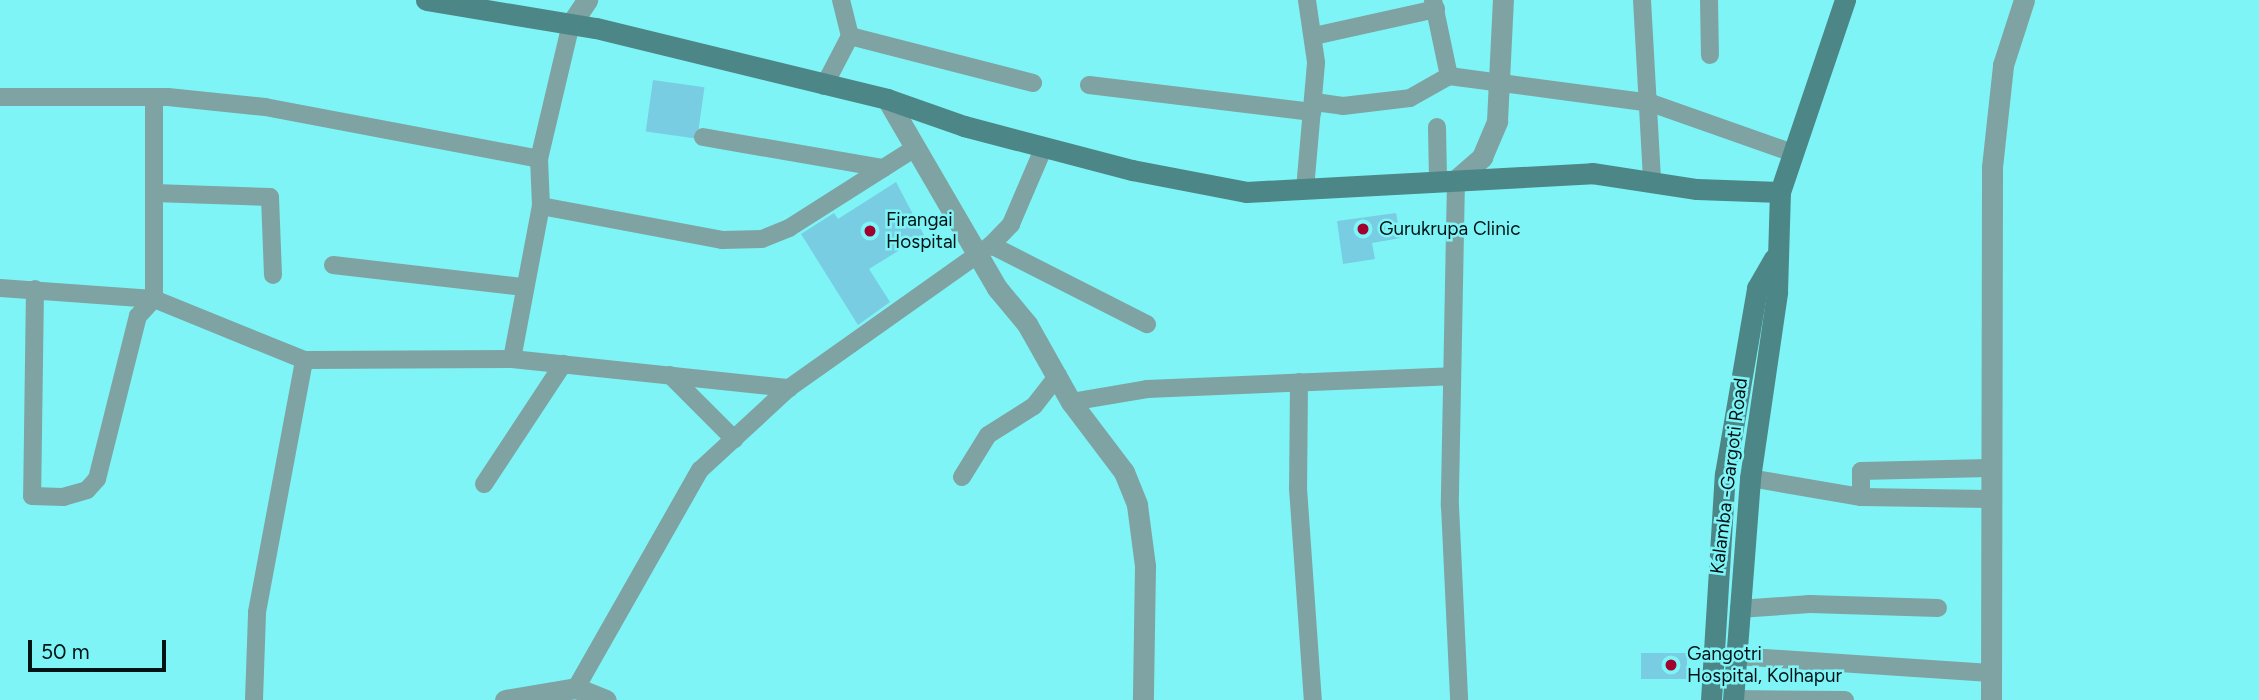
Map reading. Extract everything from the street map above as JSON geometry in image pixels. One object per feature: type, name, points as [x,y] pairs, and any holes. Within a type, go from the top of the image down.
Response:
[{"type":"main road","points":[[426,0],[570,24],[887,99],[1044,147],[1246,192],[1592,173],[1652,180],[1697,189],[1780,192]]},
{"type":"main road","name":"Kalamba -Gargoti Road","points":[[1733,700],[1750,478],[1777,292],[1774,258],[1780,192],[1790,152],[1845,0]]},
{"type":"main road","name":"Kalamba -Gargoti Road","points":[[1711,700],[1725,474],[1757,288],[1774,258]]},
{"type":"street","points":[[512,359],[522,287],[541,206],[539,159],[570,24],[587,0]]},
{"type":"street","points":[[824,86],[850,36],[841,0]]},
{"type":"street","points":[[1305,189],[1314,107],[1314,36],[1307,0]]},
{"type":"street","points":[[1447,181],[1490,144],[1503,85],[1503,0]]},
{"type":"street","points":[[1642,0],[1651,103],[1652,180]]},
{"type":"street","points":[[1709,0],[1710,55]]},
{"type":"street","points":[[1991,700],[1988,499],[1996,120],[2003,65],[2024,0]]},
{"type":"street","points":[[1314,36],[1434,4],[1449,76]]},
{"type":"street","points":[[850,36],[1033,83]]},
{"type":"street","points":[[1089,85],[1314,107],[1410,98],[1449,76],[1651,103],[1790,152]]},
{"type":"street","points":[[0,97],[154,97],[265,107],[539,159]]},
{"type":"street","points":[[35,289],[32,496],[75,494],[97,479],[138,316],[154,299],[154,97]]},
{"type":"street","points":[[887,99],[915,148],[985,249],[1071,402],[1124,472],[1137,505],[1145,566],[1143,700]]},
{"type":"street","points":[[1437,127],[1447,181],[1451,376],[1450,506],[1459,700]]},
{"type":"street","points":[[703,138],[883,168]]},
{"type":"street","points":[[576,688],[700,470],[789,388],[985,249],[1012,224],[1044,147]]},
{"type":"street","points":[[541,206],[722,240],[762,239],[915,148]]},
{"type":"street","points":[[154,193],[270,197],[273,275]]},
{"type":"street","points":[[985,249],[1147,324]]},
{"type":"street","points":[[333,265],[522,287]]},
{"type":"street","points":[[0,288],[154,299],[304,360],[512,359],[789,388]]},
{"type":"street","points":[[254,700],[257,612],[304,360]]},
{"type":"street","points":[[484,484],[563,364]]},
{"type":"street","points":[[670,375],[734,439]]},
{"type":"street","points":[[962,477],[988,435],[1034,406],[1058,375]]},
{"type":"street","points":[[1071,402],[1147,389],[1451,376]]},
{"type":"street","points":[[1299,382],[1298,488],[1313,700]]},
{"type":"street","points":[[1861,497],[1861,471],[1989,467]]},
{"type":"street","points":[[1750,478],[1861,497],[1988,499]]},
{"type":"street","points":[[1739,609],[1810,604],[1938,607]]},
{"type":"street","points":[[1735,656],[1990,673]]},
{"type":"street","points":[[505,700],[576,688],[606,700]]},
{"type":"street","points":[[1733,700],[1845,700]]},
{"type":"building","points":[[653,80],[704,87],[697,139],[646,131]]},
{"type":"building","points":[[896,182],[924,235],[869,269],[890,302],[858,325],[801,234],[834,213],[838,219]]},
{"type":"building","points":[[1396,213],[1401,238],[1372,243],[1375,259],[1343,264],[1337,221]]},
{"type":"building","points":[[1641,653],[1687,653],[1687,679],[1641,679]]},
{"type":"place","name":"Gurukrupa Clinic","points":[[1363,229]]},
{"type":"place","name":"Firangai Hospital","points":[[870,231]]},
{"type":"place","name":"Gangotri Hospital, Kolhapur","points":[[1671,665]]}]
